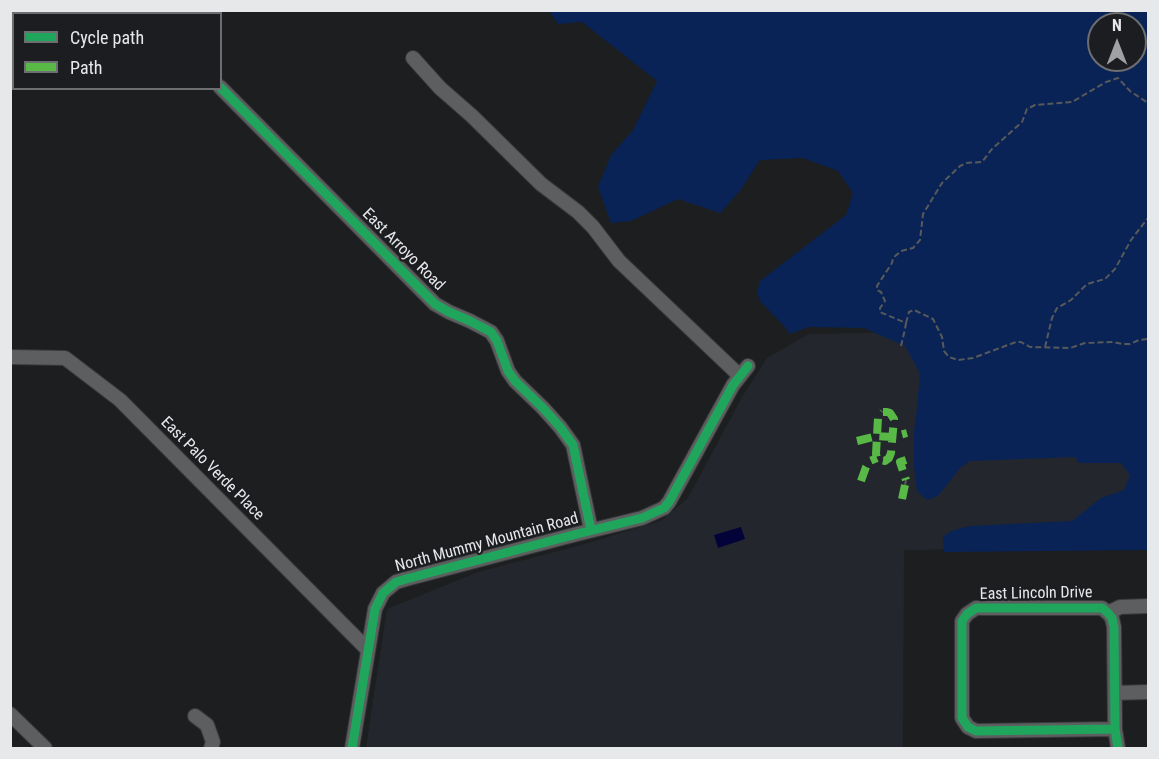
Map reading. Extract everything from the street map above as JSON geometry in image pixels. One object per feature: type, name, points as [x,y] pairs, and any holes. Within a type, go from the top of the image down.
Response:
[{"type":"street","name":"North Mummy Mountain Road","points":[[352,748],[367,649],[375,609],[383,592],[396,582],[642,518],[664,508],[727,395],[744,371],[619,261],[593,227],[578,212],[541,184],[440,88],[413,58]]},
{"type":"street","name":"East Arroyo Road","points":[[222,89],[435,304],[491,332],[497,341],[508,371],[515,381],[549,414],[573,445],[591,530]]},
{"type":"street","name":"East Palo Verde Place","points":[[10,357],[65,358],[120,400],[367,649]]},
{"type":"street","points":[[1108,613],[1120,607],[1149,606]]},
{"type":"street","name":"East Lincoln Drive","points":[[1115,729],[976,731],[968,727],[962,718],[962,621],[967,614],[976,608],[1101,608],[1108,613],[1114,627],[1115,729],[1118,748]]},
{"type":"street","points":[[1115,693],[1149,692]]},
{"type":"street","points":[[10,714],[45,748]]},
{"type":"street","points":[[195,716],[207,725],[213,742],[211,748]]},
{"type":"path","points":[[906,323],[880,312],[885,301],[881,292],[877,290],[877,286],[893,258],[901,251],[913,248],[920,240],[923,214],[942,183],[960,166],[966,163],[982,162],[992,149],[1022,122],[1027,109],[1035,105],[1072,102],[1106,82],[1118,78],[1130,91],[1149,103]]},
{"type":"path","points":[[1045,347],[1052,318],[1057,308],[1071,300],[1088,284],[1105,279],[1115,269],[1131,240],[1149,218]]},
{"type":"path","points":[[901,346],[909,312],[914,310],[933,319],[942,337],[944,351],[949,357],[958,360],[973,358],[1016,342],[1030,347],[1070,348],[1085,343],[1130,344],[1149,339]]},
{"type":"path","points":[[905,485],[906,480]]},
{"type":"shaded area","points":[[549,11],[1148,11],[1148,550],[944,552],[943,537],[951,531],[970,526],[1072,521],[1101,498],[1124,490],[1130,475],[1121,463],[1079,463],[1075,457],[970,461],[960,468],[938,496],[927,500],[917,491],[914,466],[914,431],[920,373],[905,346],[864,328],[809,327],[790,334],[760,301],[757,292],[760,281],[846,215],[853,193],[838,171],[803,158],[760,160],[740,191],[720,213],[678,199],[631,221],[611,223],[598,187],[611,155],[633,130],[657,81],[582,22],[558,24]]},
{"type":"shaded area","points":[[1148,328],[1148,547],[904,550],[903,748],[366,748],[387,609],[478,572],[661,521],[688,498],[742,397],[767,358],[809,334]]},
{"type":"shaded area","points":[[741,527],[745,539],[718,548],[714,535]]},
{"type":"marked path","points":[[883,412],[890,413],[894,419],[891,453],[885,461],[877,458],[876,454],[878,418],[883,412]]},
{"type":"marked path","points":[[857,441],[907,433]]},
{"type":"marked path","points":[[861,481],[870,461],[877,458]]},
{"type":"marked path","points":[[906,460],[900,462],[906,480]]},
{"type":"marked path","points":[[902,499],[905,485]]},
{"type":"cycle path","points":[[222,89],[435,304],[491,332],[497,341],[508,371],[515,381],[543,408],[573,445],[591,530]]},
{"type":"cycle path","points":[[352,748],[375,609],[383,593],[396,582],[642,518],[664,508],[733,385],[748,366]]},
{"type":"cycle path","points":[[1115,729],[976,731],[968,727],[962,718],[962,621],[967,614],[976,608],[1102,608],[1108,613],[1114,627],[1115,729],[1118,748]]}]
